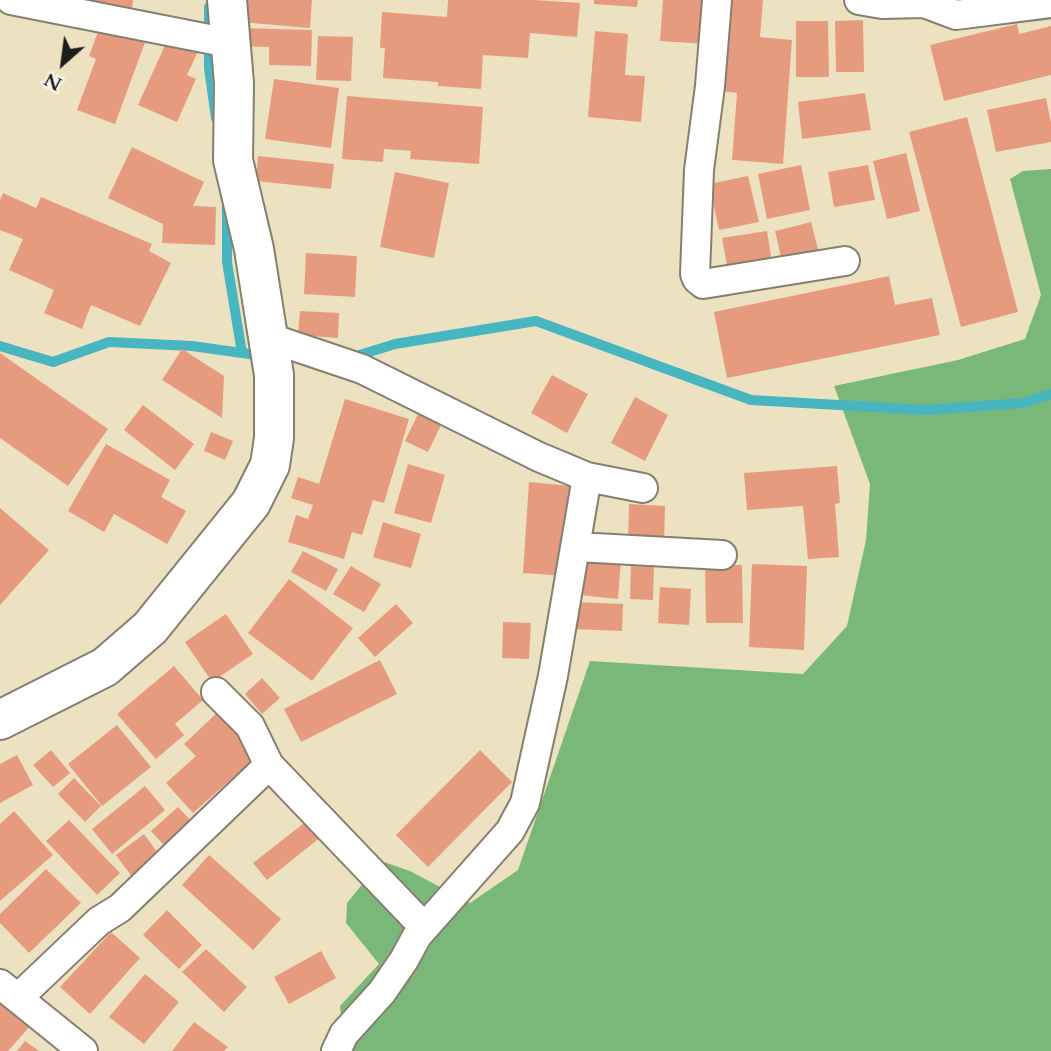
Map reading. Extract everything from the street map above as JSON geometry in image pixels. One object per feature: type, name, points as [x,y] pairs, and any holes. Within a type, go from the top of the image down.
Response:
[{"type":"street","points":[[11,0],[214,40]]},
{"type":"street","points":[[0,720],[105,667],[150,628],[251,503],[270,466],[274,438],[270,353],[254,249],[233,160],[234,83],[214,40],[227,0]]},
{"type":"street","points":[[717,0],[699,170],[697,279],[703,284],[845,261]]},
{"type":"street","points":[[859,0],[882,4],[924,3],[956,15],[1051,2]]},
{"type":"street","points":[[270,353],[328,356],[362,369],[539,457],[587,477],[643,488]]},
{"type":"street","points":[[335,1051],[344,1034],[382,992],[424,927],[510,831],[525,803],[550,689],[577,547],[587,477]]},
{"type":"street","points":[[577,547],[722,555]]},
{"type":"street","points":[[216,692],[250,726],[270,765],[424,927]]},
{"type":"street","points":[[83,1051],[9,991],[99,921],[120,908],[270,765]]},
{"type":"green space","points":[[1051,169],[1051,1051],[344,1051],[340,1006],[379,964],[346,923],[347,903],[381,861],[410,871],[470,903],[518,870],[590,661],[803,674],[847,626],[866,540],[870,484],[834,386],[958,360],[1025,339],[1041,295],[1010,179],[1023,171]]},
{"type":"building","points":[[69,0],[133,0],[131,16]]},
{"type":"building","points":[[242,0],[312,0],[310,28],[240,22]]},
{"type":"building","points":[[448,0],[580,3],[577,37],[530,33],[528,58],[483,55],[481,89],[438,86],[438,82],[383,78],[385,48],[380,48],[382,12],[447,17]]},
{"type":"building","points":[[594,0],[638,0],[637,7],[594,4]]},
{"type":"building","points":[[663,0],[709,0],[706,44],[660,41]]},
{"type":"building","points":[[729,0],[763,0],[760,37],[792,40],[783,164],[732,160],[737,93],[722,91]]},
{"type":"building","points":[[863,20],[864,72],[836,72],[835,21]]},
{"type":"building","points":[[102,21],[147,37],[115,124],[77,110],[96,59],[89,56]]},
{"type":"building","points":[[796,21],[828,21],[829,77],[796,77]]},
{"type":"building","points":[[1017,24],[1019,34],[1051,26],[1051,75],[944,101],[930,45]]},
{"type":"building","points":[[242,28],[312,30],[311,66],[269,65],[269,47],[241,46]]},
{"type":"building","points":[[595,31],[628,34],[625,75],[645,76],[641,122],[588,117]]},
{"type":"building","points":[[170,34],[200,47],[187,75],[196,79],[177,122],[138,105]]},
{"type":"building","points":[[318,36],[353,37],[351,81],[316,80]]},
{"type":"building","points":[[274,79],[339,88],[331,148],[265,139]]},
{"type":"building","points":[[865,93],[871,130],[802,139],[798,102]]},
{"type":"building","points":[[347,96],[483,107],[479,164],[410,159],[411,151],[384,149],[383,162],[342,159]]},
{"type":"building","points":[[1046,98],[1051,123],[1051,142],[996,152],[987,110]]},
{"type":"building","points":[[967,117],[1018,312],[961,327],[909,132]]},
{"type":"building","points":[[132,147],[204,182],[193,206],[216,207],[215,245],[162,243],[163,224],[108,198]]},
{"type":"building","points":[[906,153],[920,211],[887,219],[873,161]]},
{"type":"building","points":[[258,156],[334,164],[331,189],[256,181]]},
{"type":"building","points":[[801,165],[810,210],[767,219],[758,174]]},
{"type":"building","points":[[868,165],[875,200],[834,207],[828,172]]},
{"type":"building","points":[[395,172],[449,183],[434,258],[380,247]]},
{"type":"building","points":[[748,176],[759,222],[719,230],[709,184]]},
{"type":"building","points":[[3,193],[36,208],[41,197],[152,244],[149,251],[171,263],[140,326],[91,305],[82,329],[44,313],[54,290],[9,270],[23,239],[0,230],[0,200]]},
{"type":"building","points":[[811,222],[820,257],[783,266],[775,231]]},
{"type":"building","points":[[767,231],[773,269],[729,276],[722,238]]},
{"type":"building","points":[[306,253],[357,256],[355,297],[304,294]]},
{"type":"building","points":[[889,276],[895,305],[932,298],[940,335],[727,378],[714,312]]},
{"type":"building","points":[[300,311],[339,313],[338,338],[298,335]]},
{"type":"building","points":[[182,349],[224,376],[222,418],[162,380]]},
{"type":"building","points":[[0,353],[108,429],[68,486],[0,438]]},
{"type":"building","points":[[552,375],[588,394],[567,433],[531,413]]},
{"type":"building","points":[[635,397],[668,415],[645,461],[611,443]]},
{"type":"building","points":[[345,399],[409,419],[384,503],[373,500],[362,535],[352,532],[344,559],[288,542],[296,515],[308,519],[313,505],[291,498],[298,477],[319,484]]},
{"type":"building","points":[[143,405],[194,444],[175,470],[124,430]]},
{"type":"building","points":[[419,412],[442,423],[428,452],[405,441]]},
{"type":"building","points":[[211,432],[233,441],[225,460],[204,451]]},
{"type":"building","points":[[106,444],[170,480],[161,497],[186,511],[167,544],[114,514],[104,532],[68,511]]},
{"type":"building","points":[[408,464],[445,475],[431,523],[394,513]]},
{"type":"building","points":[[837,466],[840,503],[835,504],[839,557],[808,559],[803,506],[747,510],[744,473]]},
{"type":"building","points":[[529,482],[571,486],[565,576],[523,573]]},
{"type":"building","points":[[629,504],[665,506],[664,544],[628,542]]},
{"type":"building","points":[[0,508],[49,550],[0,605]]},
{"type":"building","points":[[383,522],[421,534],[411,568],[373,557]]},
{"type":"building","points":[[303,551],[338,569],[326,591],[291,572]]},
{"type":"building","points":[[583,557],[621,560],[618,599],[580,595]]},
{"type":"building","points":[[631,562],[654,563],[653,600],[630,599]]},
{"type":"building","points":[[752,564],[807,566],[804,650],[749,647]]},
{"type":"building","points":[[705,565],[742,565],[743,623],[706,623]]},
{"type":"building","points":[[351,566],[381,584],[364,612],[333,594]]},
{"type":"building","points":[[289,579],[353,628],[312,681],[248,633]]},
{"type":"building","points":[[660,587],[691,589],[689,625],[658,623]]},
{"type":"building","points":[[575,602],[623,604],[622,631],[575,629]]},
{"type":"building","points":[[396,604],[413,623],[375,657],[358,638]]},
{"type":"building","points":[[226,614],[253,654],[212,682],[185,642]]},
{"type":"building","points":[[503,622],[531,623],[529,659],[502,658]]},
{"type":"building","points":[[380,660],[397,694],[301,742],[284,709]]},
{"type":"building","points":[[174,666],[203,700],[175,724],[184,735],[156,759],[117,714]]},
{"type":"building","points":[[262,678],[280,698],[262,714],[245,694]]},
{"type":"building","points":[[220,710],[255,758],[193,813],[166,783],[196,756],[184,744]]},
{"type":"building","points":[[117,725],[151,767],[102,806],[68,764]]},
{"type":"building","points":[[51,750],[70,773],[53,787],[33,765]]},
{"type":"building","points":[[480,750],[512,782],[428,867],[396,835]]},
{"type":"building","points":[[17,755],[33,785],[0,803],[0,764]]},
{"type":"building","points":[[74,778],[101,806],[85,822],[58,794]]},
{"type":"building","points":[[145,786],[165,810],[112,854],[92,829]]},
{"type":"building","points":[[178,807],[197,827],[170,852],[151,831]]},
{"type":"building","points":[[14,811],[53,855],[0,901],[0,824]]},
{"type":"building","points":[[69,820],[120,873],[97,895],[46,841]]},
{"type":"building","points":[[308,820],[321,837],[267,880],[253,863]]},
{"type":"building","points":[[144,834],[163,860],[135,881],[116,855]]},
{"type":"building","points":[[209,855],[281,919],[253,950],[182,885]]},
{"type":"building","points":[[46,869],[81,903],[29,953],[0,923],[0,914]]},
{"type":"building","points":[[167,910],[202,945],[179,969],[143,935]]},
{"type":"building","points":[[111,932],[140,958],[90,1014],[60,987]]},
{"type":"building","points":[[206,949],[247,987],[224,1012],[182,972]]},
{"type":"building","points":[[321,951],[336,978],[289,1004],[274,977]]},
{"type":"building","points":[[145,974],[179,1002],[144,1044],[109,1017]]},
{"type":"building","points":[[0,997],[31,1025],[8,1051],[0,1051]]},
{"type":"building","points":[[194,1022],[228,1047],[224,1051],[172,1051]]},
{"type":"building","points":[[25,1041],[39,1051],[17,1051]]},
{"type":"waterway","points":[[209,7],[209,68],[216,118]]},
{"type":"waterway","points":[[227,206],[227,262],[242,353],[264,356]]},
{"type":"waterway","points":[[350,358],[395,344],[536,321],[751,400],[926,410],[1023,403],[1051,394]]},
{"type":"waterway","points":[[0,346],[53,362],[109,342],[192,346],[242,353]]}]
